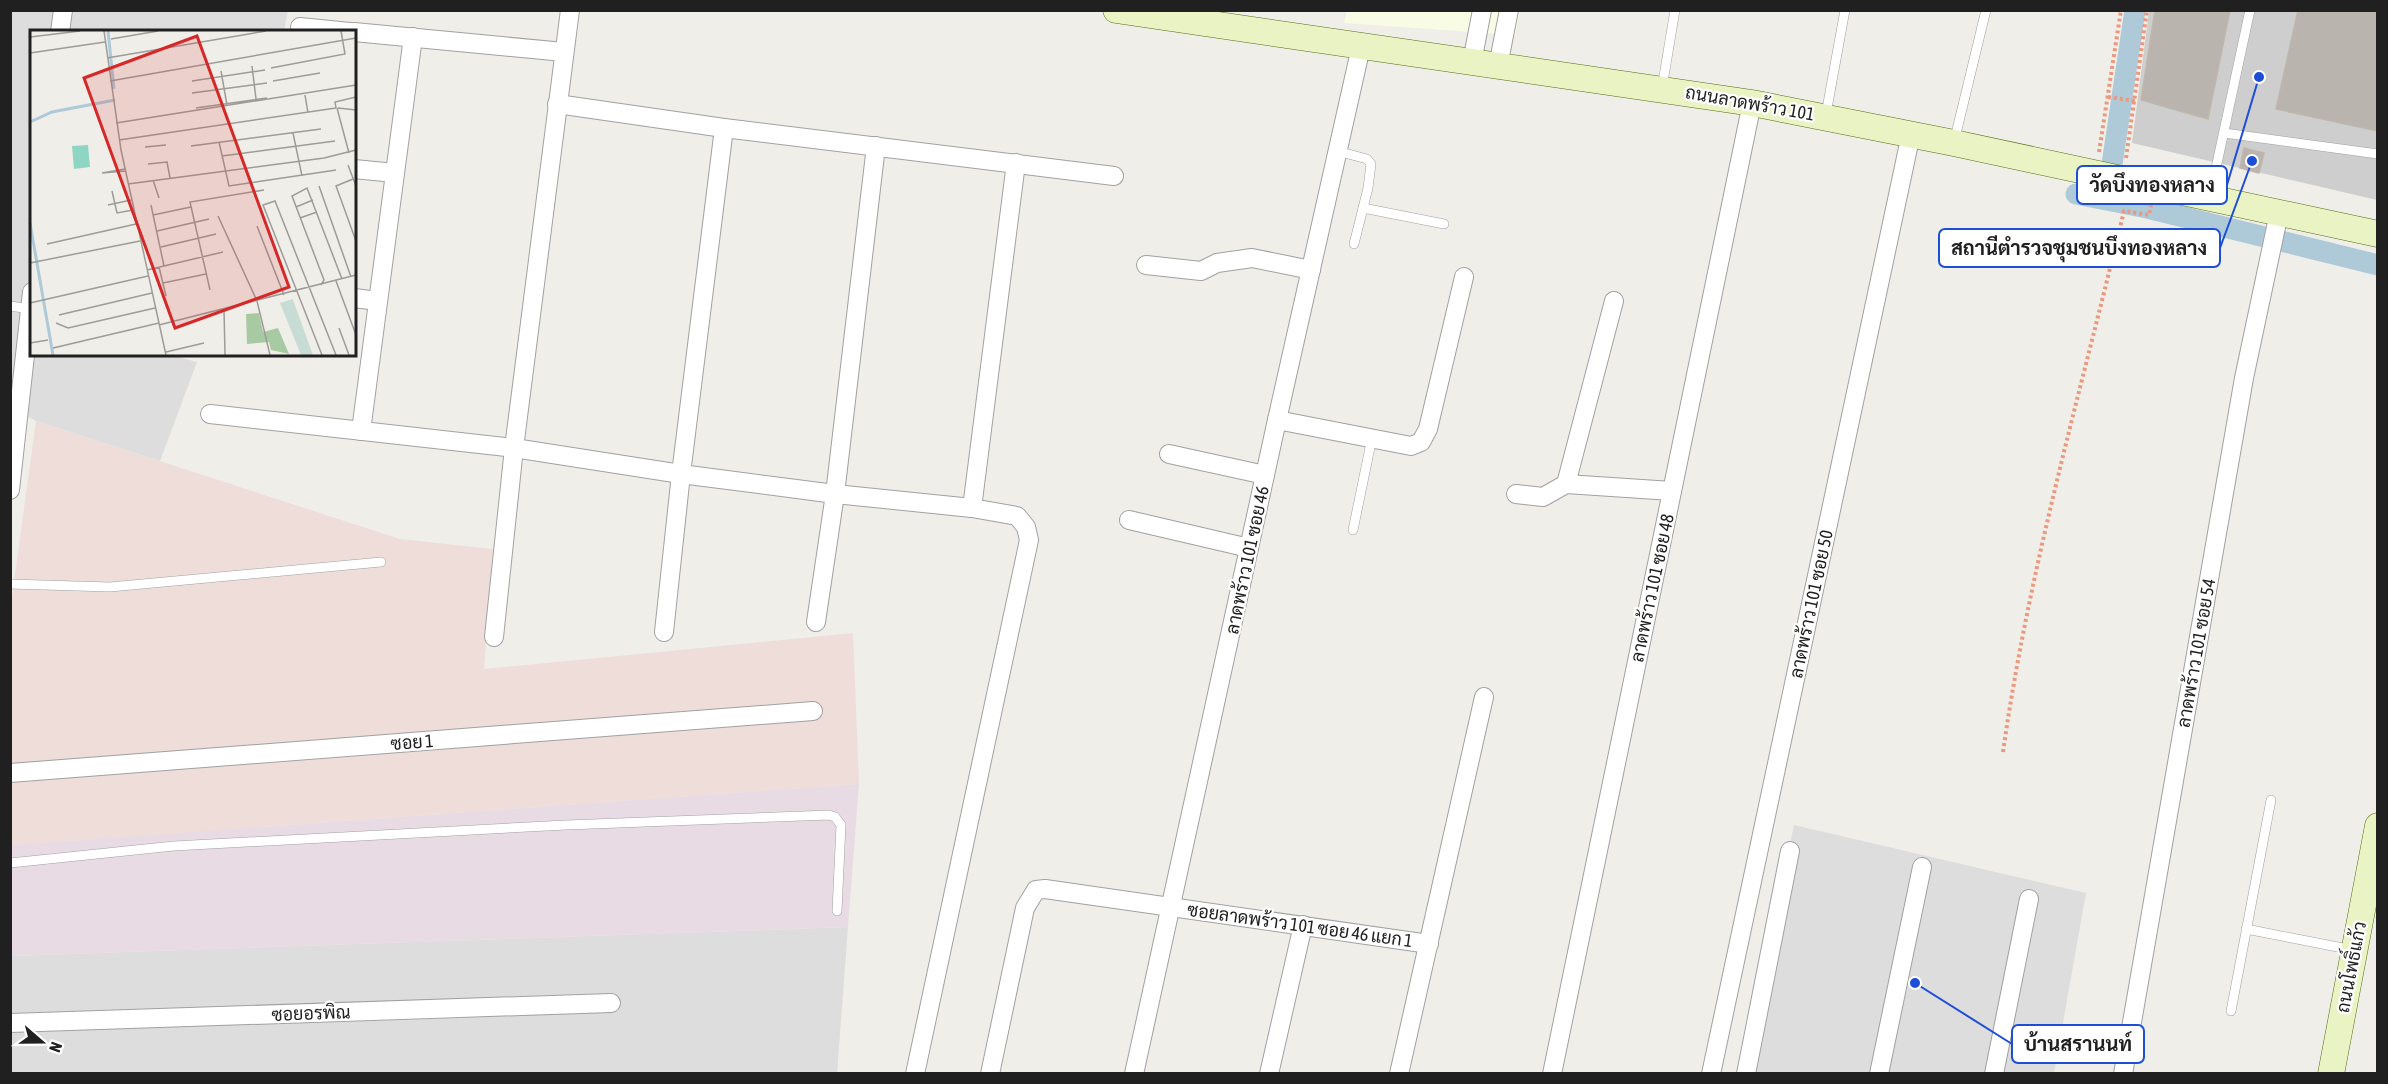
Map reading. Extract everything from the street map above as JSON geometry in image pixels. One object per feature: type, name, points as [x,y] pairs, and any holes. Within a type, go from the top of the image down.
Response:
[{"type":"street","points":[[60,30],[63,10]]},
{"type":"street","points":[[494,637],[514,448],[570,10]]},
{"type":"street","name":"ถนนลาดพร้าว 101","points":[[1116,10],[1213,18],[1361,47],[1662,88],[1752,103],[1911,134],[2210,198],[2275,231],[2378,234]]},
{"type":"street","points":[[1472,62],[1482,10]]},
{"type":"street","points":[[1498,66],[1509,10]]},
{"type":"street","points":[[300,27],[331,30]]},
{"type":"street","points":[[356,32],[564,52]]},
{"type":"street","points":[[361,431],[413,37]]},
{"type":"street","name":"ลาดพร้าว 101 ซอย 46","points":[[1134,1074],[1361,47]]},
{"type":"street","name":"ลาดพร้าว 101 ซอย 48","points":[[1552,1074],[1752,103]]},
{"type":"street","points":[[557,104],[724,128],[1114,176]]},
{"type":"street","points":[[664,632],[724,128]]},
{"type":"street","name":"ลาดพร้าว 101 ซอย 50","points":[[1711,1074],[1911,134]]},
{"type":"street","points":[[816,622],[835,494],[876,146]]},
{"type":"street","points":[[972,508],[1016,163]]},
{"type":"street","points":[[356,169],[395,173]]},
{"type":"street","name":"ลาดพร้าว 101 ซอย 54","points":[[2123,1074],[2242,389],[2275,231]]},
{"type":"street","points":[[1146,265],[1202,271],[1217,263],[1252,258],[1311,270]]},
{"type":"street","points":[[1277,420],[1411,446],[1418,444],[1423,440],[1428,429],[1464,277]]},
{"type":"street","points":[[356,298],[378,301]]},
{"type":"street","points":[[1566,483],[1614,301]]},
{"type":"street","points":[[10,490],[30,310]]},
{"type":"street","points":[[210,414],[514,448],[681,474],[835,494],[972,508],[1017,516],[1026,527],[1029,540],[915,1074]]},
{"type":"street","points":[[1169,454],[1265,475]]},
{"type":"street","points":[[1516,494],[1543,497],[1566,483],[1672,491]]},
{"type":"street","points":[[1129,520],[1249,548]]},
{"type":"street","points":[[1399,1074],[1484,697]]},
{"type":"street","name":"ซอย 1","points":[[10,773],[813,711]]},
{"type":"street","name":"ถนนโพธิ์แก้ว","points":[[2331,1074],[2378,826]]},
{"type":"street","points":[[1746,1074],[1790,851]]},
{"type":"street","points":[[1879,1074],[1922,867]]},
{"type":"street","name":"ซอยลาดพร้าว 101 ซอย 46 แยก 1","points":[[990,1074],[1025,908],[1036,890],[1044,889],[1429,944]]},
{"type":"street","points":[[1994,1074],[2029,899]]},
{"type":"street","points":[[1269,1074],[1303,925]]},
{"type":"street","name":"ซอยอรพิณ","points":[[10,1023],[611,1003]]},
{"type":"lane","points":[[1662,88],[1675,10]]},
{"type":"lane","points":[[1825,117],[1845,10]]},
{"type":"lane","points":[[1954,143],[1986,10]]},
{"type":"lane","points":[[2210,198],[2250,10]]},
{"type":"lane","points":[[2224,133],[2378,154]]},
{"type":"lane","points":[[1337,152],[1367,159],[1371,164],[1364,208],[1354,244]]},
{"type":"lane","points":[[1364,208],[1444,224]]},
{"type":"lane","points":[[10,306],[30,301]]},
{"type":"lane","points":[[1353,530],[1372,438]]},
{"type":"lane","points":[[10,584],[110,587],[381,562]]},
{"type":"lane","points":[[2231,1011],[2271,800]]},
{"type":"lane","points":[[10,863],[186,846],[566,825],[829,815],[835,817],[841,825],[837,911]]},
{"type":"lane","points":[[2246,929],[2354,951]]},
{"type":"path","points":[[2087,172],[2108,97],[2121,10]]},
{"type":"path","points":[[2123,179],[2147,10]]},
{"type":"path","points":[[2108,97],[2134,101]]},
{"type":"path","points":[[2003,752],[2011,694],[2042,540],[2124,210],[2149,214]]},
{"type":"shaded area","points":[[10,11],[288,11],[284,30],[30,30],[30,356],[175,356],[197,362],[160,461],[36,421],[11,407]]},
{"type":"shaded area","points":[[1347,11],[1520,11],[1515,35],[1344,23]]},
{"type":"shaded area","points":[[2149,11],[2377,11],[2377,200],[2132,143]]},
{"type":"shaded area","points":[[36,421],[400,539],[493,549],[484,669],[853,633],[859,784],[11,845],[10,611]]},
{"type":"shaded area","points":[[859,784],[848,927],[11,956],[10,845]]},
{"type":"shaded area","points":[[1794,825],[2086,893],[2054,1073],[1741,1074]]},
{"type":"shaded area","points":[[848,927],[837,1074],[11,1073],[10,956]]},
{"type":"building","points":[[2155,10],[2230,10],[2208,119],[2141,100]]},
{"type":"building","points":[[2298,10],[2378,10],[2378,131],[2276,109]]},
{"type":"building","points":[[2244,148],[2264,153],[2259,173],[2240,168]]},
{"type":"waterway","points":[[2108,191],[2135,10]]},
{"type":"waterway","points":[[2076,194],[2147,208],[2378,265]]},
{"type":"place","name":"วัดบึงทองหลาง","points":[[2259,77]]},
{"type":"place","name":"สถานีตำรวจชุมชนบึงทองหลาง","points":[[2252,161]]},
{"type":"place","name":"บ้านสรานนท์","points":[[1915,983]]}]
